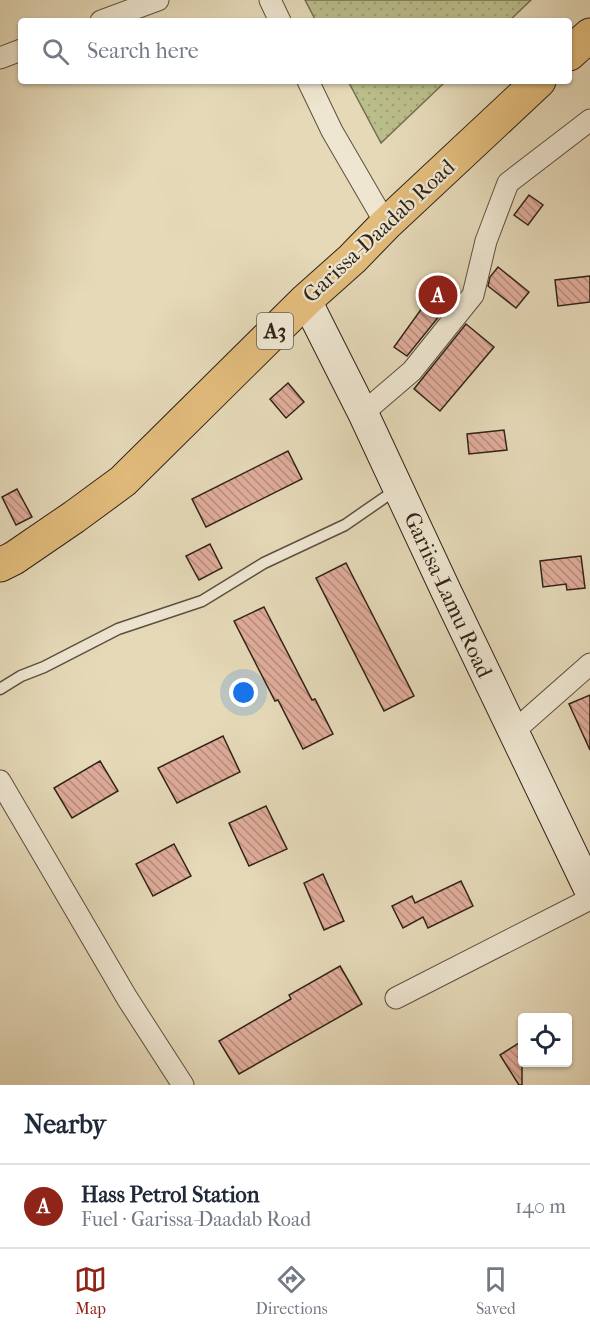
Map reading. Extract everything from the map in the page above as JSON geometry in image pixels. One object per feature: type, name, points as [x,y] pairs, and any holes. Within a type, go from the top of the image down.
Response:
[{"type":"highway","points":[[572,51],[590,35]]},
{"type":"highway","name":"Garissa-Daadab Road","points":[[0,565],[48,535],[123,481],[306,300],[536,84]]},
{"type":"street","points":[[108,18],[158,0]]},
{"type":"street","points":[[270,0],[279,18]]},
{"type":"street","points":[[0,58],[18,51]]},
{"type":"street","points":[[309,84],[332,131],[386,224]]},
{"type":"street","points":[[363,413],[412,370],[473,295],[486,241],[508,183],[590,120]]},
{"type":"street","name":"Gariisa-Lamu Road","points":[[306,300],[363,413],[397,489],[590,891]]},
{"type":"street","points":[[513,732],[590,664]]},
{"type":"street","points":[[0,781],[128,998],[183,1085]]},
{"type":"street","points":[[396,998],[590,899]]},
{"type":"lane","points":[[0,689],[21,676],[44,667],[118,629],[202,601],[264,563],[345,525],[397,489]]},
{"type":"green space","points":[[305,0],[531,0],[512,18],[314,18]]},
{"type":"green space","points":[[350,84],[443,84],[381,143]]},
{"type":"building","points":[[529,195],[543,205],[528,225],[514,215]]},
{"type":"building","points":[[498,267],[529,292],[516,308],[488,286],[490,277]]},
{"type":"building","points":[[590,276],[590,302],[558,306],[555,280]]},
{"type":"building","points":[[440,283],[457,294],[407,356],[394,347]]},
{"type":"building","points":[[466,324],[494,347],[440,411],[414,389]]},
{"type":"building","points":[[288,383],[304,402],[286,418],[270,399]]},
{"type":"building","points":[[504,430],[507,450],[469,454],[467,434]]},
{"type":"building","points":[[288,451],[302,479],[206,527],[192,499]]},
{"type":"building","points":[[17,489],[32,517],[16,525],[2,497]]},
{"type":"building","points":[[210,544],[222,568],[199,580],[186,556]]},
{"type":"building","points":[[581,556],[585,588],[567,590],[566,584],[543,587],[540,561]]},
{"type":"building","points":[[346,563],[414,696],[384,711],[316,578]]},
{"type":"building","points":[[264,607],[312,700],[315,699],[333,734],[303,749],[278,700],[275,701],[234,621]]},
{"type":"building","points":[[590,695],[590,750],[569,704]]},
{"type":"building","points":[[223,736],[240,772],[177,803],[158,768]]},
{"type":"building","points":[[100,761],[118,791],[72,818],[54,788]]},
{"type":"building","points":[[266,806],[287,849],[249,866],[229,823]]},
{"type":"building","points":[[174,844],[191,876],[153,896],[136,864]]},
{"type":"building","points":[[323,874],[344,921],[324,930],[304,883]]},
{"type":"building","points":[[461,881],[473,906],[428,928],[423,917],[403,928],[392,906],[412,896],[415,903]]},
{"type":"building","points":[[340,966],[362,1004],[239,1074],[219,1041],[291,999],[289,995]]},
{"type":"building","points":[[518,1044],[518,1067],[522,1067],[522,1085],[519,1085],[500,1055]]},
{"type":"place","name":"Hass Petrol Station","points":[[438,295]]}]
